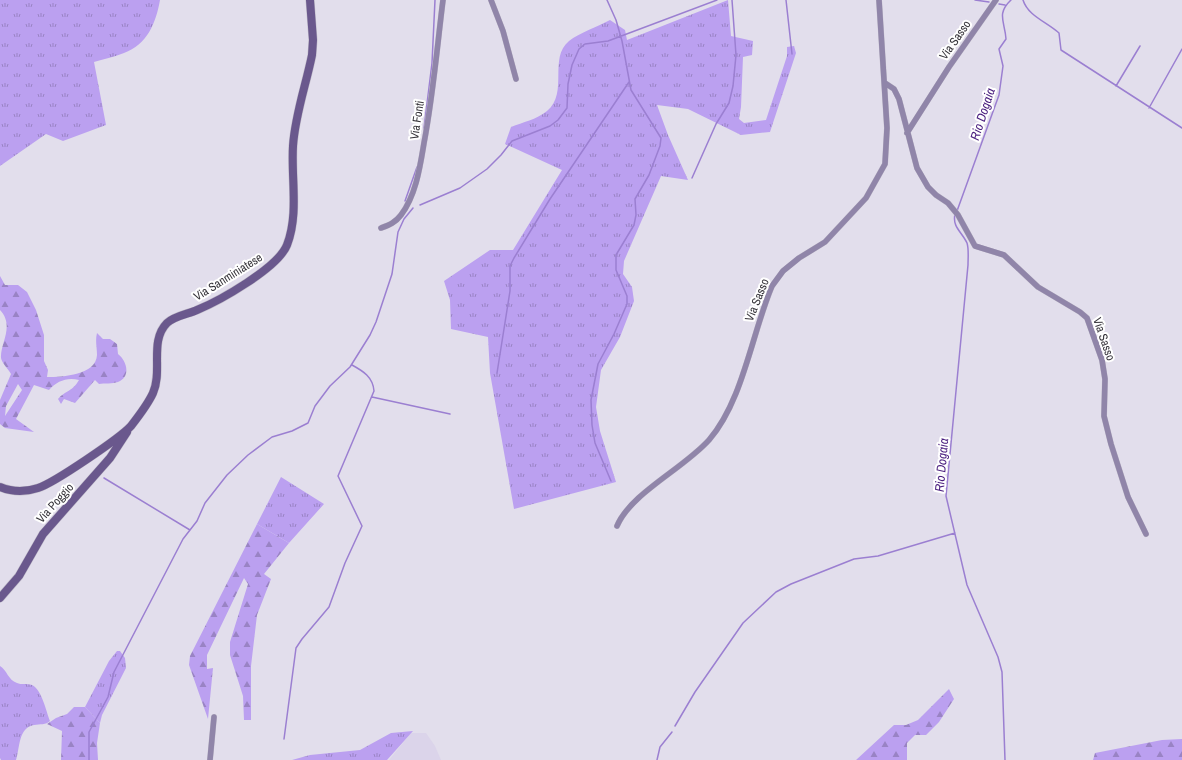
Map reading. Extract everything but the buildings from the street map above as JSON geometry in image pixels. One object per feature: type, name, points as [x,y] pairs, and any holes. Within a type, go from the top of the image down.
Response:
[{"type":"main road","name":"Via Sanminiatese","points":[[0,487],[18,491],[43,487],[63,475],[130,426],[153,394],[156,379],[158,342],[160,333],[166,324],[207,305],[243,284],[274,262],[287,244],[293,217],[294,140],[312,55],[313,40],[310,0]]},
{"type":"main road","name":"Via Poggio","points":[[0,598],[19,576],[43,534],[110,458],[130,426]]},
{"type":"street","name":"Via Fonti","points":[[381,228],[393,224],[401,215],[412,195],[420,165],[430,112],[443,0]]},
{"type":"street","points":[[491,0],[503,30],[516,79]]},
{"type":"street","points":[[880,0],[885,83]]},
{"type":"street","name":"Via Sasso","points":[[907,133],[949,67],[996,0]]},
{"type":"street","name":"Via Sasso","points":[[885,83],[894,89],[899,99],[917,168],[922,178],[936,195],[948,202],[958,214],[975,246],[1004,255],[1038,287],[1080,312],[1087,318],[1102,360],[1105,379],[1104,416],[1111,444],[1128,497],[1146,534]]},
{"type":"street","name":"Via Sasso","points":[[617,526],[621,516],[632,503],[684,464],[709,439],[730,408],[765,303],[772,286],[782,271],[799,258],[825,242],[866,198],[885,164],[887,128],[885,83]]},
{"type":"street","points":[[210,760],[214,717]]},
{"type":"shaded area","points":[[411,733],[426,733],[435,746],[441,760],[389,760]]},
{"type":"green space","points":[[0,0],[160,0],[153,25],[139,45],[124,53],[94,62],[106,125],[63,141],[46,134],[0,166]]},
{"type":"green space","points":[[728,0],[731,36],[753,41],[752,55],[743,57],[741,107],[739,119],[744,123],[766,120],[787,56],[787,47],[794,46],[796,53],[770,132],[741,135],[688,109],[657,105],[668,135],[688,180],[661,176],[624,261],[623,274],[632,287],[634,301],[620,337],[601,370],[596,407],[600,431],[616,482],[514,509],[490,373],[488,337],[451,329],[450,300],[444,281],[490,250],[513,250],[562,170],[505,144],[511,127],[538,117],[547,111],[553,104],[557,95],[560,57],[563,48],[569,41],[583,32],[610,20],[625,30],[627,40]]},
{"type":"green space","points":[[0,276],[5,285],[18,285],[27,292],[36,310],[44,335],[44,361],[48,370],[47,377],[78,374],[91,367],[95,362],[97,355],[97,333],[103,339],[110,339],[117,344],[118,354],[123,360],[126,368],[125,376],[118,382],[114,383],[99,384],[95,380],[75,403],[64,399],[61,404],[58,399],[74,387],[79,380],[62,380],[49,390],[34,385],[16,419],[34,432],[5,428],[0,424],[0,400],[11,374],[1,358],[7,328],[4,316],[0,310]],"holes":[[[18,384],[22,390],[5,416],[6,406]]]},
{"type":"green space","points":[[281,477],[324,504],[289,543],[257,524]]},
{"type":"green space","points":[[257,524],[289,543],[264,574],[271,579],[257,615],[251,666],[251,720],[244,720],[243,696],[230,655],[230,642],[248,584],[244,578],[207,655],[207,669],[213,668],[208,719],[189,665],[190,656]]},
{"type":"green space","points":[[117,651],[120,651],[125,658],[126,668],[102,715],[100,723],[85,707],[109,661]]},
{"type":"green space","points":[[0,666],[14,682],[19,684],[30,684],[38,691],[50,721],[45,724],[34,725],[25,730],[20,739],[16,760],[1,760],[0,758]]},
{"type":"green space","points":[[949,689],[954,699],[939,722],[926,735],[915,735],[907,743],[907,760],[856,760],[894,725],[906,725],[918,720]]},
{"type":"green space","points":[[74,707],[85,707],[100,723],[97,743],[98,760],[61,760],[62,731],[47,724],[56,718],[67,714]]},
{"type":"green space","points":[[413,731],[387,760],[292,760],[310,755],[360,750],[391,733]]},
{"type":"green space","points":[[1182,739],[1182,760],[1093,760],[1095,753],[1162,740]]},
{"type":"waterway","points":[[424,128],[432,63],[435,0]]},
{"type":"waterway","points":[[607,0],[616,20],[622,41],[631,90],[661,138],[660,146],[649,175],[635,199],[636,215],[634,225],[616,255],[616,270],[627,296],[627,304],[614,334],[598,364],[591,400],[592,425],[595,443],[611,481]]},
{"type":"waterway","points":[[420,205],[460,188],[487,169],[512,141],[550,126],[558,120],[567,108],[568,84],[572,65],[579,49],[585,44],[608,41],[717,0]]},
{"type":"waterway","points":[[692,178],[716,124],[729,103],[733,86],[736,55],[732,0]]},
{"type":"waterway","points":[[786,0],[792,54]]},
{"type":"waterway","points":[[975,0],[989,2]]},
{"type":"waterway","name":"Rio Dogaia","points":[[957,211],[999,95],[1003,66],[999,49],[1006,39],[1002,18],[1006,5],[1011,0]]},
{"type":"waterway","points":[[1023,0],[1025,6],[1033,15],[1059,33],[1061,50],[1182,128]]},
{"type":"waterway","name":"Rio Dogaia","points":[[999,4],[1005,5]]},
{"type":"waterway","points":[[1116,86],[1140,46]]},
{"type":"waterway","points":[[1149,108],[1182,49]]},
{"type":"waterway","points":[[497,373],[510,291],[510,266],[550,199],[629,82]]},
{"type":"waterway","points":[[405,201],[417,167]]},
{"type":"waterway","points":[[89,760],[89,732],[108,697],[114,672],[183,539],[197,521],[205,503],[227,475],[248,455],[272,437],[292,431],[308,423],[315,406],[330,386],[350,367],[370,335],[376,322],[392,274],[398,232],[404,219],[413,208]]},
{"type":"waterway","name":"Rio Dogaia","points":[[955,214],[954,219],[956,226],[968,245],[968,265],[946,496],[967,585],[998,657],[1002,672],[1005,760]]},
{"type":"waterway","points":[[284,739],[296,648],[329,607],[345,563],[362,526],[338,476],[374,391],[370,378],[364,372],[352,365]]},
{"type":"waterway","points":[[372,397],[450,414]]},
{"type":"waterway","points":[[104,478],[190,530]]},
{"type":"waterway","points":[[675,726],[695,692],[743,623],[776,592],[791,584],[854,559],[878,556],[955,533]]},
{"type":"waterway","points":[[657,760],[660,747],[672,732]]}]
